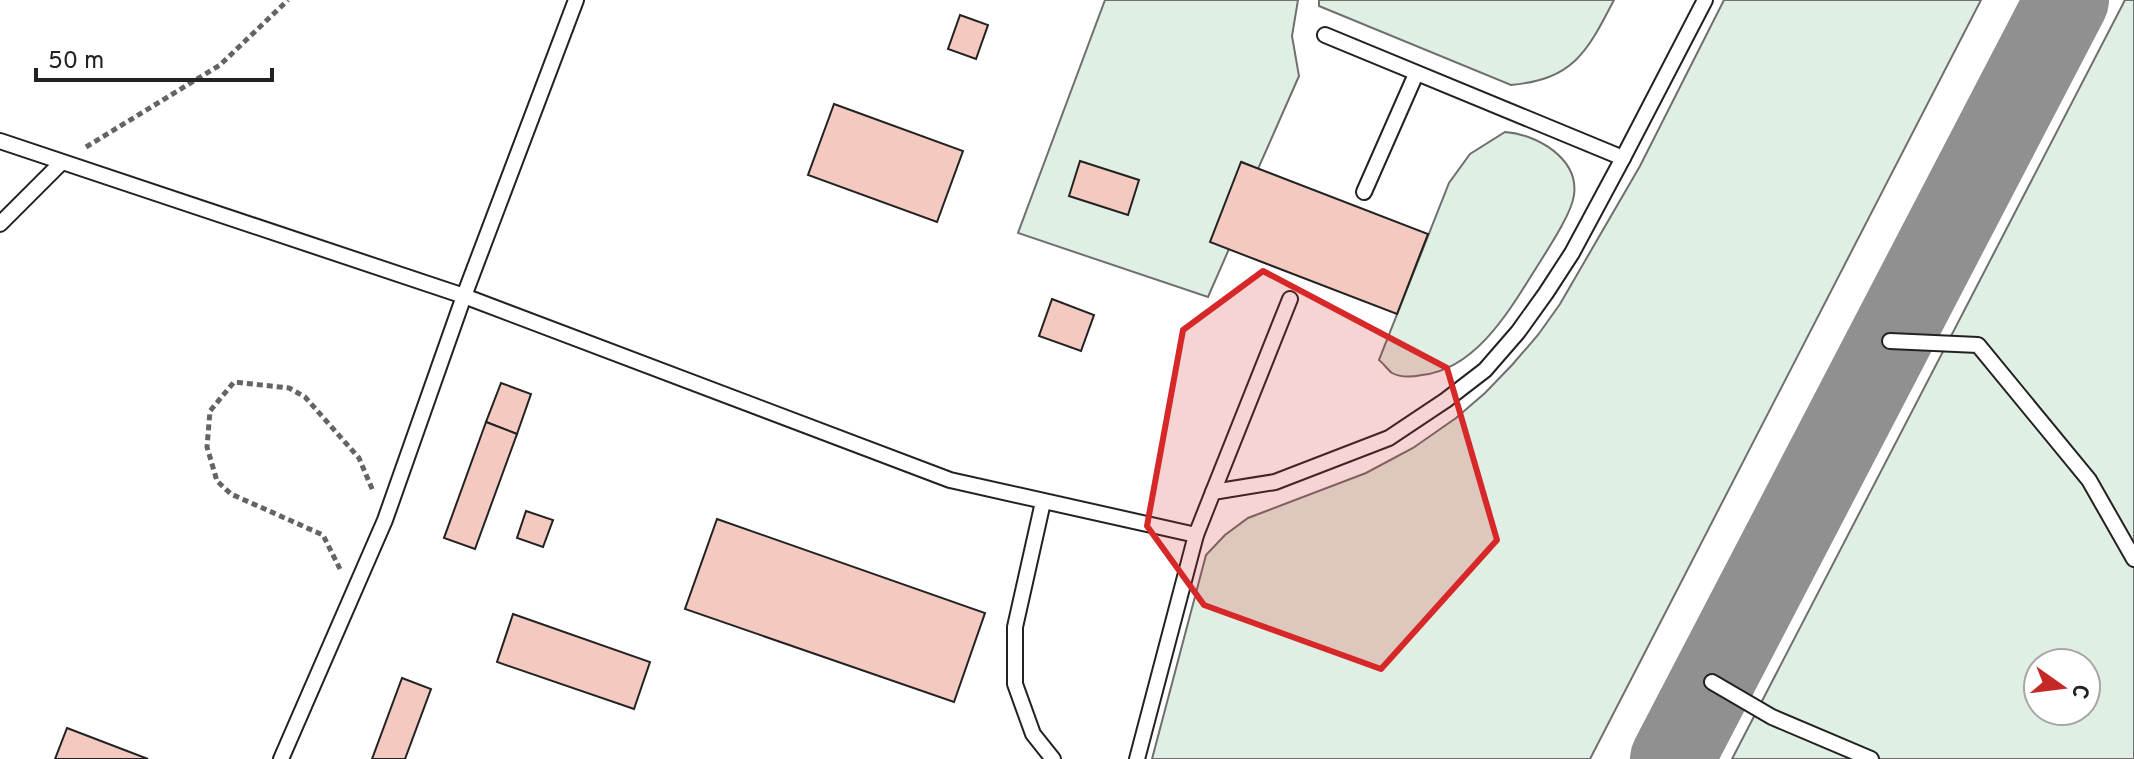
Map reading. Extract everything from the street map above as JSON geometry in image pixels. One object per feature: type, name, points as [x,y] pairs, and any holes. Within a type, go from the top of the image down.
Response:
[{"type":"lane","points":[[281,759],[385,520],[464,296],[576,0]]},
{"type":"lane","points":[[1213,492],[1275,482],[1389,438],[1485,370],[1518,332],[1572,253],[1705,0]]},
{"type":"lane","points":[[1325,35],[1623,158]]},
{"type":"lane","points":[[1364,192],[1416,74]]},
{"type":"lane","points":[[0,141],[464,296],[950,480],[1196,535]]},
{"type":"lane","points":[[0,224],[61,163]]},
{"type":"lane","points":[[1137,759],[1196,535],[1290,299]]},
{"type":"lane","points":[[1890,341],[1978,345],[2089,480],[2134,559]]},
{"type":"lane","points":[[1043,502],[1015,627],[1015,684],[1033,734],[1053,759]]},
{"type":"lane","points":[[1712,682],[1772,717],[1871,759]]},
{"type":"path","points":[[61,163],[220,65],[288,0]]},
{"type":"path","points":[[354,594],[323,535],[231,494],[217,481],[207,447],[210,411],[234,382],[289,388],[305,397],[359,458],[385,520]]},
{"type":"highlighted area","points":[[1263,271],[1447,368],[1497,540],[1381,669],[1204,605],[1147,526],[1183,330]]},
{"type":"green space","points":[[1105,0],[1298,0],[1292,36],[1299,76],[1258,169],[1242,162],[1229,249],[1208,297],[1018,233]]},
{"type":"green space","points":[[1319,0],[1614,0],[1576,60],[1550,76],[1511,85],[1319,6]]},
{"type":"green space","points":[[1724,0],[1981,0],[1590,759],[1152,759],[1206,555],[1225,535],[1248,518],[1366,473],[1413,448],[1456,418],[1512,365],[1560,304],[1640,166]]},
{"type":"green space","points":[[2125,0],[2134,0],[2134,759],[1732,759]]},
{"type":"green space","points":[[1505,132],[1530,137],[1563,159],[1574,182],[1569,211],[1504,317],[1476,349],[1442,370],[1414,376],[1395,375],[1379,360],[1449,183],[1470,154]]},
{"type":"building","points":[[960,15],[988,25],[976,59],[948,49]]},
{"type":"building","points":[[834,104],[963,151],[937,222],[808,175]]},
{"type":"building","points":[[1080,161],[1139,180],[1128,215],[1069,196]]},
{"type":"building","points":[[1241,162],[1428,234],[1397,314],[1210,242]]},
{"type":"building","points":[[1052,299],[1094,315],[1081,351],[1039,336]]},
{"type":"building","points":[[501,383],[531,394],[517,434],[486,422]]},
{"type":"building","points":[[486,422],[517,434],[475,549],[444,538]]},
{"type":"building","points":[[526,511],[553,520],[543,547],[517,538]]},
{"type":"building","points":[[717,519],[985,613],[954,702],[685,609]]},
{"type":"building","points":[[513,614],[650,662],[634,709],[497,662]]},
{"type":"building","points":[[402,678],[431,689],[405,759],[372,759]]},
{"type":"building","points":[[67,728],[148,759],[55,759]]},
{"type":"taxiway","points":[[1672,759],[2067,0]]}]
